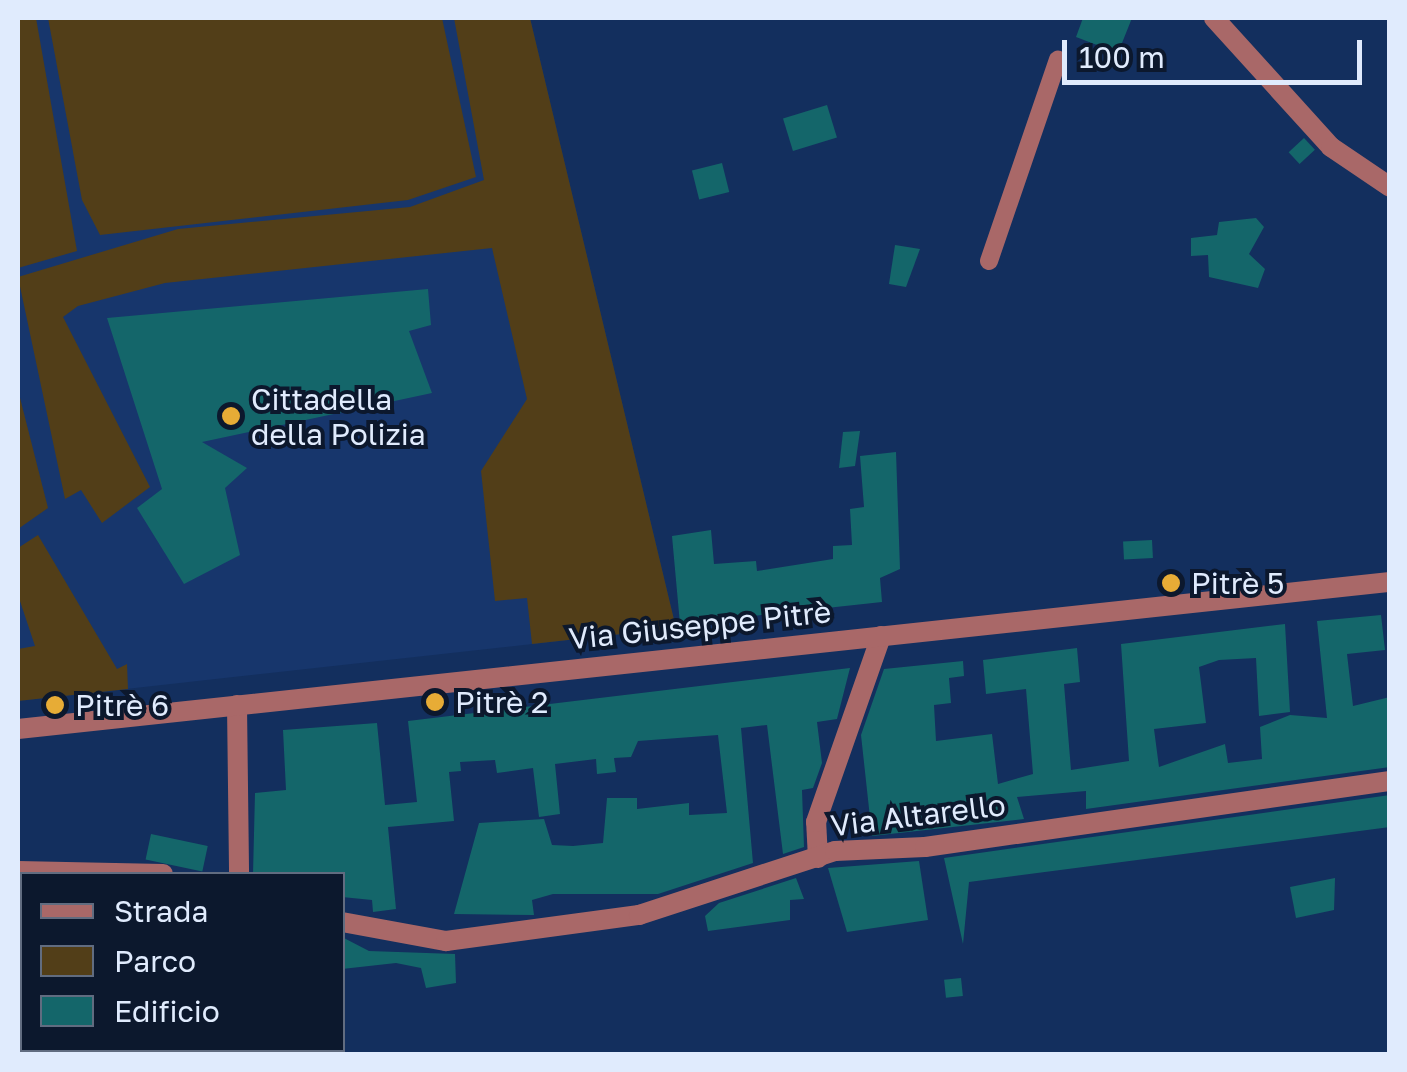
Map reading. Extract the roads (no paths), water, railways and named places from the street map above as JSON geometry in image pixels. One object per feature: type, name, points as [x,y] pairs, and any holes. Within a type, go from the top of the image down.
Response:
[{"type":"street","points":[[1214,18],[1331,147],[1390,187]]},
{"type":"street","points":[[990,261],[1058,59]]},
{"type":"street","name":"Via Giuseppe Pitrè","points":[[18,729],[1390,582]]},
{"type":"street","points":[[818,858],[816,822],[881,636]]},
{"type":"street","points":[[237,705],[239,872]]},
{"type":"street","name":"Via Altarello","points":[[345,923],[446,941],[639,915],[818,858],[1390,780]]},
{"type":"street","points":[[18,871],[66,872]]},
{"type":"place","name":"Cittadella della Polizia","points":[[231,416]]},
{"type":"place","name":"Pitrè 5","points":[[1171,583]]},
{"type":"place","name":"Pitrè 2","points":[[435,702]]},
{"type":"place","name":"Pitrè 6","points":[[55,705]]}]
